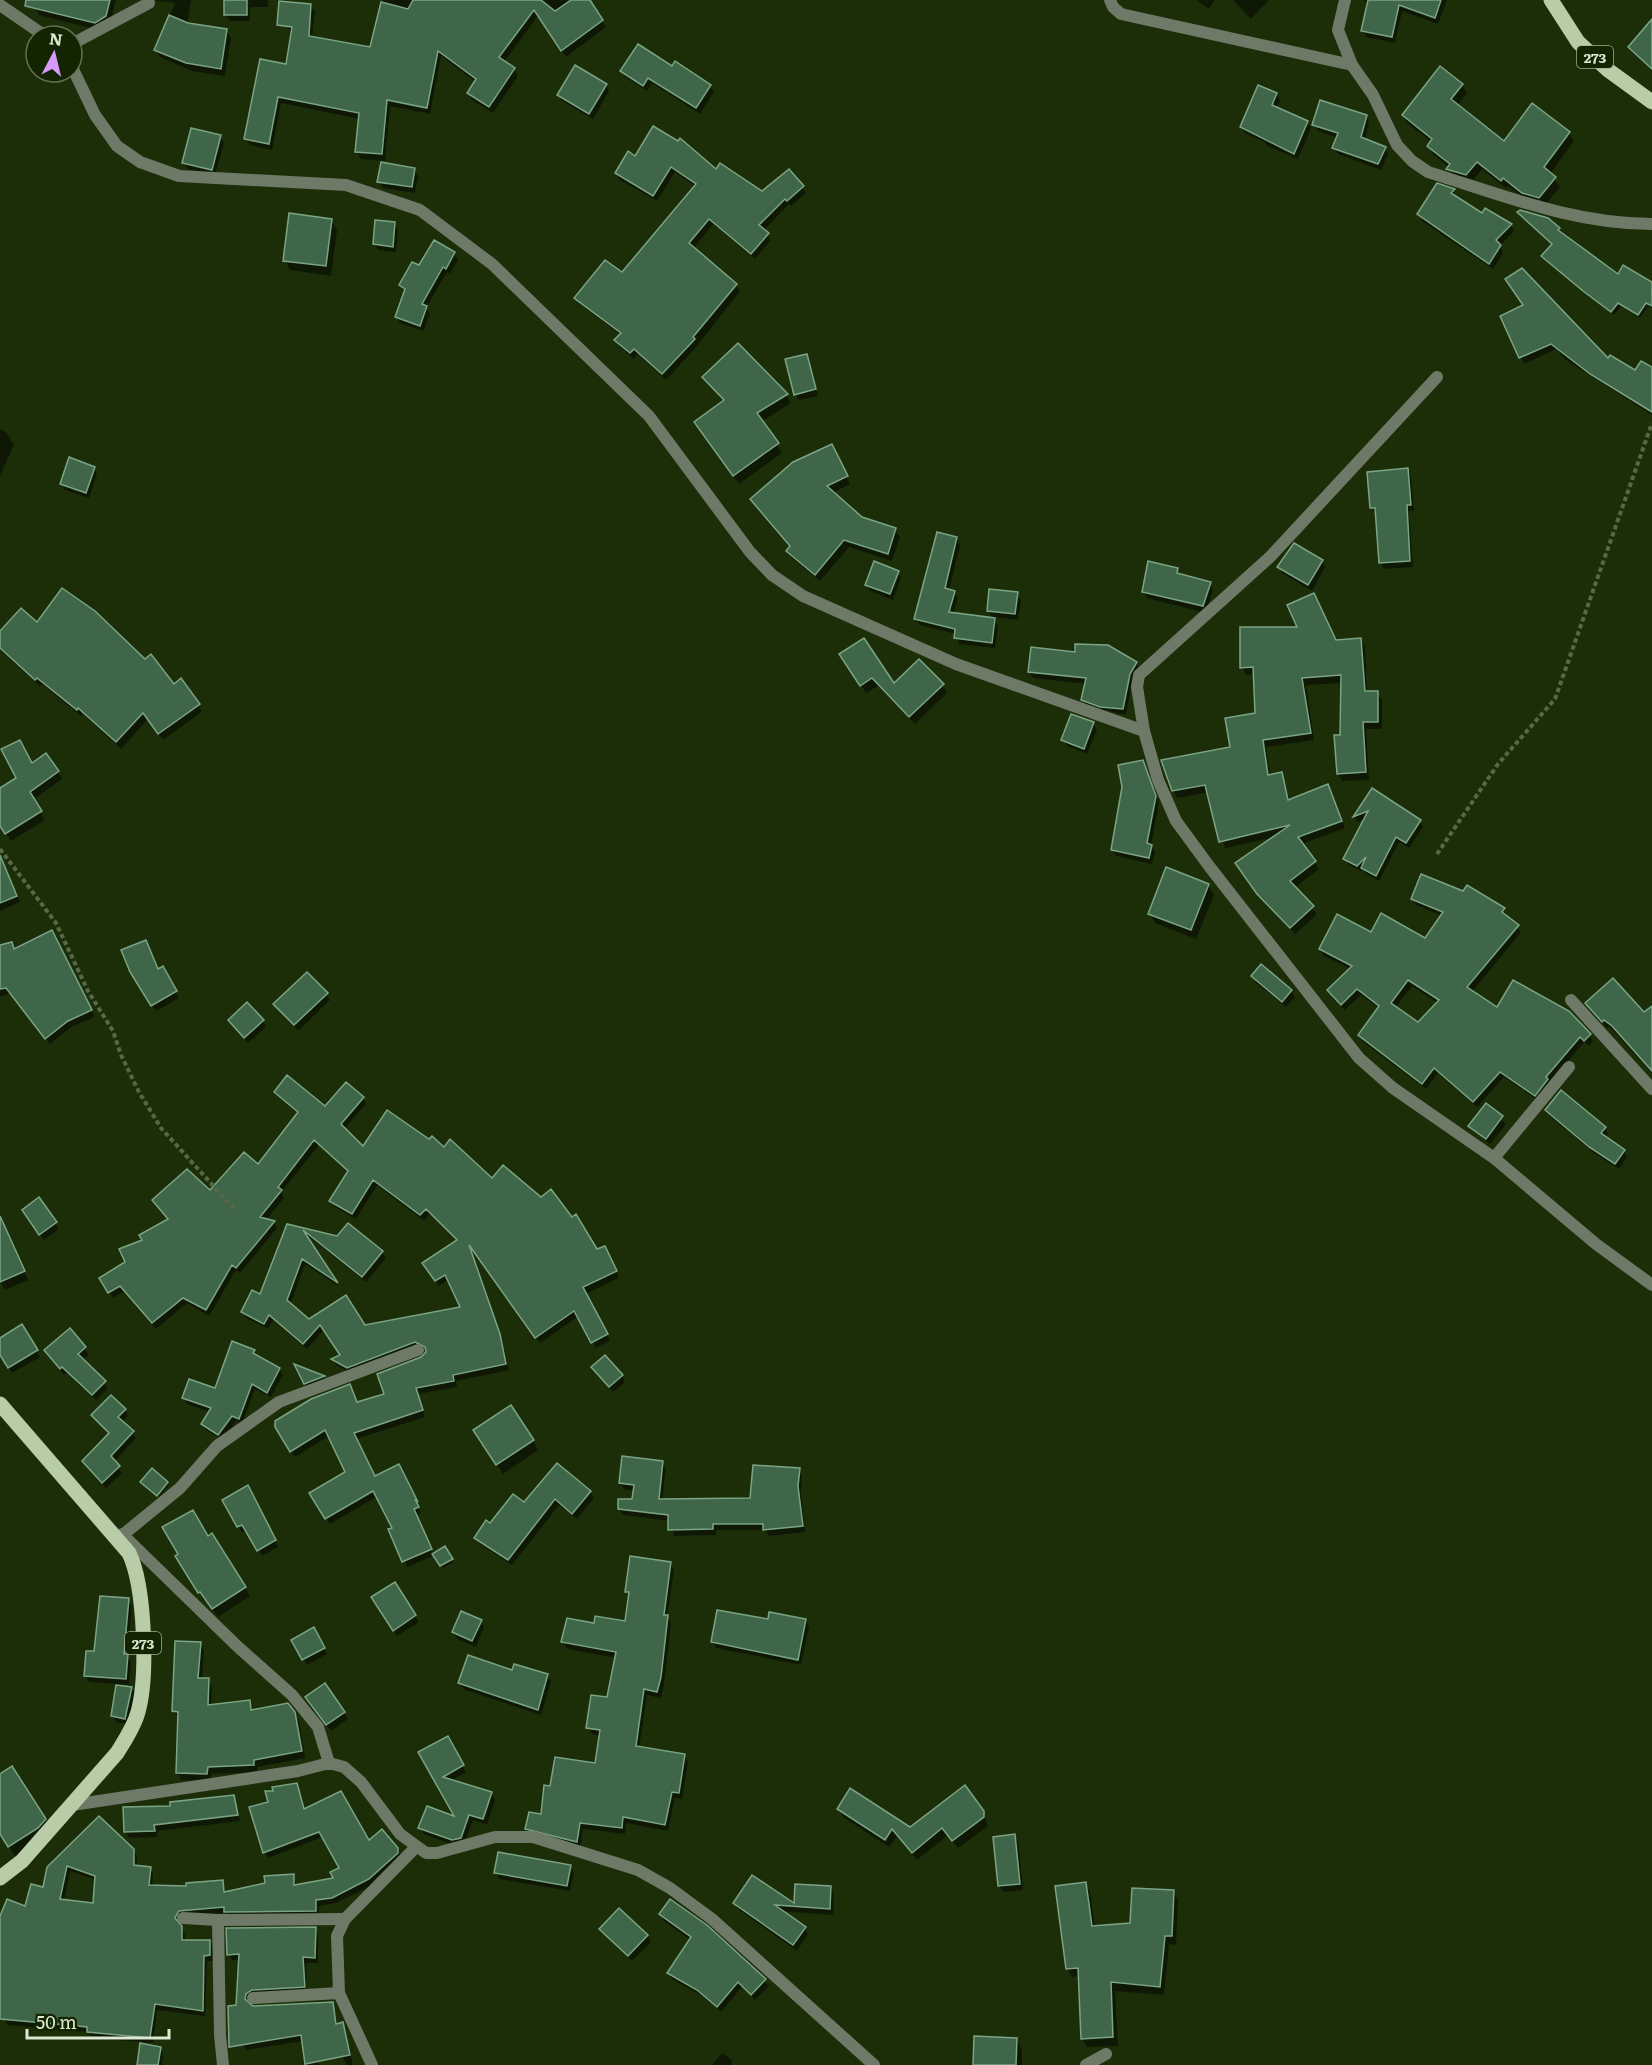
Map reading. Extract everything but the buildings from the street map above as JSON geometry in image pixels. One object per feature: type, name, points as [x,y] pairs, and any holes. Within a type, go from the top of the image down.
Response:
[{"type":"main road","name":"273","points":[[1551,0],[1578,42],[1608,70],[1652,102]]},
{"type":"main road","name":"273","points":[[0,1404],[38,1451],[120,1536],[134,1563],[143,1645],[139,1710],[128,1736],[117,1753],[72,1805],[1,1881]]},
{"type":"street","points":[[1110,0],[1113,7],[1121,14],[1352,65]]},
{"type":"street","points":[[1345,0],[1338,30],[1352,65],[1373,95],[1397,145],[1412,161],[1428,172],[1554,213],[1622,224],[1652,224]]},
{"type":"street","points":[[84,38],[149,3]]},
{"type":"street","points":[[0,5],[28,24]]},
{"type":"street","points":[[80,84],[95,115],[117,146],[140,162],[179,176],[346,185],[420,210],[492,264],[649,416],[750,552],[772,575],[803,596],[956,664],[1144,731]]},
{"type":"street","points":[[1437,377],[1270,557],[1138,675],[1137,687],[1144,731],[1158,780],[1176,821],[1330,1024],[1359,1058],[1394,1088],[1494,1158],[1596,1244],[1652,1285]]},
{"type":"street","points":[[1571,1000],[1652,1089]]},
{"type":"street","points":[[1494,1158],[1569,1067]]},
{"type":"street","points":[[329,1763],[318,1727],[292,1695],[120,1536],[180,1488],[217,1446],[279,1402],[418,1350]]},
{"type":"street","points":[[72,1805],[254,1778],[329,1763],[344,1767],[361,1782],[400,1834],[426,1853],[437,1853],[495,1837],[533,1837],[638,1870],[670,1888],[712,1919],[874,2065]]},
{"type":"street","points":[[372,2065],[339,1993],[337,1936],[345,1919],[416,1847]]},
{"type":"street","points":[[183,1918],[345,1919]]},
{"type":"street","points":[[218,1920],[220,2035],[224,2065]]},
{"type":"street","points":[[253,1998],[339,1993]]},
{"type":"street","points":[[1086,2065],[1106,2055]]},
{"type":"path","points":[[1437,854],[1498,764],[1555,699],[1652,423]]},
{"type":"path","points":[[0,849],[56,923],[88,991],[113,1031],[121,1055],[161,1128],[236,1211]]}]
